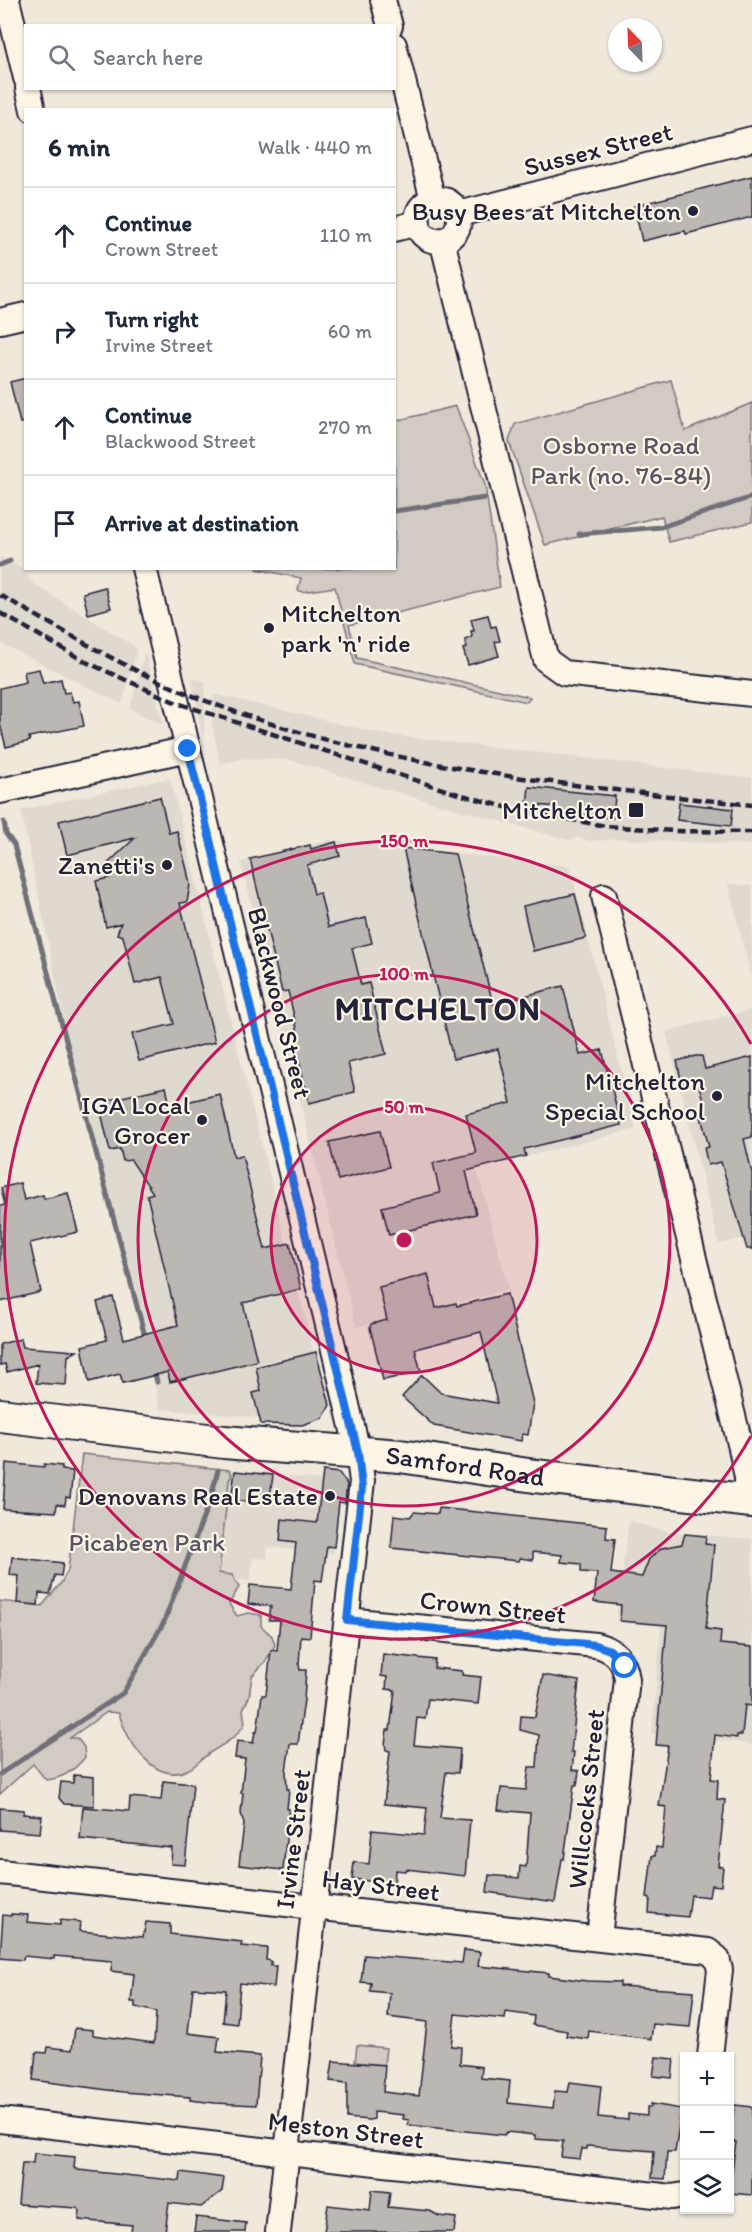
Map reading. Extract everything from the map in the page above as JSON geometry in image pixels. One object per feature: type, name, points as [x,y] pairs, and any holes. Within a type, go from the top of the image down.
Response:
[{"type":"main road","name":"Samford Road","points":[[0,1415],[224,1442],[358,1452],[535,1476],[749,1501]]},
{"type":"street","points":[[7,0],[24,70]]},
{"type":"street","points":[[383,0],[389,24]]},
{"type":"street","points":[[396,53],[433,200]]},
{"type":"street","points":[[28,90],[33,108]]},
{"type":"street","name":"Sussex Street","points":[[459,214],[752,139]]},
{"type":"street","points":[[433,200],[448,201],[459,214],[459,224],[455,233],[442,240],[428,238],[418,223],[422,207],[433,200]]},
{"type":"street","points":[[396,228],[418,223]]},
{"type":"street","points":[[442,240],[546,660],[564,673],[752,694]]},
{"type":"street","points":[[0,321],[24,315]]},
{"type":"street","name":"Blackwood Street","points":[[144,570],[358,1452]]},
{"type":"street","points":[[0,792],[188,749]]},
{"type":"street","points":[[604,896],[745,1466],[749,1501]]},
{"type":"street","name":"Irvine Street","points":[[278,2232],[362,1488],[358,1452]]},
{"type":"street","name":"Crown Street","points":[[347,1620],[596,1645],[610,1650],[625,1666]]},
{"type":"street","name":"Willcocks Street","points":[[599,1938],[627,1679],[625,1666]]},
{"type":"street","name":"Hay Street","points":[[0,1872],[708,1951],[717,1958],[720,1970],[710,2052]]},
{"type":"street","name":"Meston Street","points":[[0,2120],[672,2197],[680,2196]]},
{"type":"shaded area","points":[[0,556],[25,570],[27,577],[35,585],[137,650],[122,704],[0,643]]},
{"type":"shaded area","points":[[145,652],[163,725],[130,709]]},
{"type":"shaded area","points":[[192,678],[205,681],[204,750]]},
{"type":"shaded area","points":[[214,694],[382,734],[752,778],[752,845],[619,839],[590,841],[577,837],[569,840],[384,789],[291,760],[247,758],[220,764],[212,723]]},
{"type":"shaded area","points":[[170,778],[327,1406],[299,1421],[160,1409],[143,1332],[75,1074],[21,810]]},
{"type":"shaded area","points":[[330,840],[570,866],[636,1129],[477,1169],[509,1290],[356,1327],[241,862]]},
{"type":"shaded area","points":[[728,884],[752,886],[752,981]]},
{"type":"shaded area","name":"Mitchelton Special School","points":[[752,1010],[752,1236],[719,1244],[666,1031]]},
{"type":"shaded area","points":[[230,1470],[334,1481],[341,1490],[333,1554],[268,1547],[267,1559],[253,1558],[250,1581],[218,1578]]},
{"type":"shaded area","points":[[629,1521],[673,1533],[752,1539],[752,1744],[652,1734],[661,1626],[616,1621]]},
{"type":"green space","name":"Osborne Road Park (no. 76-84)","points":[[671,380],[685,431],[752,403],[752,522],[669,542],[662,516],[545,545],[509,441],[515,424]]},
{"type":"green space","points":[[456,406],[485,485],[500,587],[349,625],[357,658],[530,697],[527,702],[355,664],[335,587],[302,592],[298,590],[301,578],[261,570],[396,570],[396,421]]},
{"type":"green space","name":"Picabeen Park","points":[[82,1454],[230,1470],[232,1475],[229,1480],[219,1573],[232,1575],[239,1587],[229,1604],[237,1616],[249,1613],[261,1615],[261,1626],[272,1636],[275,1645],[265,1662],[252,1676],[249,1697],[243,1710],[245,1723],[242,1728],[230,1740],[189,1769],[177,1773],[165,1772],[154,1766],[135,1747],[119,1713],[107,1712],[70,1738],[77,1738],[84,1747],[85,1757],[72,1770],[63,1776],[46,1780],[33,1764],[0,1794],[0,1601],[42,1606],[61,1583],[68,1570]]},
{"type":"green space","points":[[357,2045],[386,2048],[384,2065],[355,2062]]},
{"type":"building","name":"Busy Bees at Mitchelton","points":[[752,176],[752,217],[686,234],[685,231],[642,241],[634,206]]},
{"type":"building","points":[[24,378],[24,422],[20,423],[10,382]]},
{"type":"building","points":[[105,587],[111,608],[88,614],[83,593]]},
{"type":"building","points":[[488,615],[491,627],[496,626],[500,641],[495,642],[499,656],[468,665],[463,649],[467,648],[465,640],[472,637],[471,631],[474,631],[471,619]]},
{"type":"building","points":[[39,669],[43,683],[61,679],[64,693],[70,692],[73,702],[79,701],[84,726],[29,737],[30,741],[6,747],[0,724],[0,688],[26,682],[24,672]]},
{"type":"building","points":[[529,787],[615,796],[613,818],[556,811],[556,807],[527,804]]},
{"type":"building","points":[[160,797],[169,833],[177,831],[187,870],[190,885],[187,902],[180,903],[215,1042],[139,1061],[132,1034],[174,1024],[162,977],[135,984],[123,936],[117,934],[121,923],[106,927],[96,881],[109,878],[101,870],[135,838],[67,855],[59,821]]},
{"type":"building","points":[[679,803],[733,809],[731,826],[677,820]]},
{"type":"building","points":[[336,842],[340,856],[307,865],[314,894],[320,893],[328,927],[366,918],[372,943],[352,948],[361,985],[369,983],[386,1054],[348,1063],[355,1092],[309,1103],[294,1039],[299,1037],[288,991],[282,992],[250,859],[310,845],[311,849]]},
{"type":"building","points":[[403,848],[455,854],[493,1004],[563,986],[580,1055],[602,1050],[621,1125],[524,1149],[526,1156],[466,1171],[476,1214],[389,1235],[382,1207],[440,1193],[433,1163],[476,1153],[466,1114],[511,1103],[498,1049],[453,1059]]},
{"type":"building","points":[[575,894],[586,938],[533,951],[523,906]]},
{"type":"building","points":[[702,1056],[705,1069],[752,1057],[752,1137],[744,1139],[752,1173],[752,1249],[747,1249],[721,1162],[708,1165],[704,1148],[709,1147],[699,1109],[705,1107],[698,1082],[682,1085],[677,1061]]},
{"type":"building","points":[[166,1087],[170,1106],[220,1094],[234,1157],[242,1155],[265,1249],[290,1243],[301,1289],[243,1303],[257,1361],[170,1382],[168,1372],[123,1383],[120,1374],[89,1382],[82,1346],[107,1340],[97,1302],[113,1297],[124,1339],[178,1325],[147,1195],[153,1193],[131,1160],[123,1161],[120,1149],[110,1151],[101,1112],[111,1110],[109,1100]]},
{"type":"building","points":[[380,1131],[389,1167],[338,1180],[329,1142]]},
{"type":"building","points":[[20,1183],[24,1200],[43,1195],[44,1199],[68,1193],[78,1232],[30,1243],[41,1292],[0,1302],[0,1206],[5,1205],[1,1188]]},
{"type":"building","points":[[428,1274],[436,1308],[456,1303],[457,1306],[507,1294],[533,1403],[528,1435],[522,1434],[521,1441],[434,1426],[402,1397],[422,1375],[441,1393],[497,1403],[481,1332],[415,1349],[421,1372],[383,1380],[370,1328],[371,1324],[387,1320],[379,1287]]},
{"type":"building","points":[[21,1339],[23,1347],[77,1351],[68,1356],[66,1385],[36,1383],[38,1364],[7,1372],[5,1364],[0,1365],[0,1344]]},
{"type":"building","points":[[316,1352],[330,1405],[323,1418],[302,1425],[261,1424],[253,1393],[261,1391],[256,1367]]},
{"type":"building","points":[[6,1463],[44,1467],[44,1464],[62,1466],[62,1470],[73,1471],[70,1498],[66,1497],[65,1505],[57,1504],[56,1512],[3,1509]]},
{"type":"building","points":[[235,1471],[273,1475],[269,1504],[231,1500]]},
{"type":"building","points":[[323,1471],[339,1473],[347,1484],[345,1503],[339,1502],[334,1547],[327,1546],[322,1581],[315,1580],[310,1637],[301,1636],[299,1664],[300,1670],[306,1670],[304,1700],[298,1744],[290,1744],[286,1771],[287,1789],[289,1789],[287,1809],[289,1809],[283,1870],[239,1865],[244,1824],[241,1813],[243,1793],[241,1793],[245,1759],[235,1758],[237,1741],[253,1743],[255,1732],[257,1732],[262,1695],[266,1695],[271,1650],[277,1651],[280,1620],[269,1620],[271,1606],[248,1604],[250,1585],[291,1589],[296,1543],[280,1541],[282,1519],[317,1523]]},
{"type":"building","points":[[439,1508],[607,1526],[606,1538],[615,1539],[611,1573],[642,1577],[649,1559],[662,1548],[682,1544],[685,1534],[706,1536],[705,1544],[714,1545],[706,1629],[721,1631],[720,1644],[752,1647],[752,1706],[745,1705],[742,1735],[737,1735],[737,1738],[715,1735],[711,1779],[718,1780],[717,1799],[725,1800],[718,1866],[723,1867],[721,1886],[711,1885],[709,1897],[691,1895],[688,1917],[649,1913],[650,1898],[647,1897],[652,1856],[655,1856],[656,1847],[662,1848],[666,1807],[659,1806],[668,1746],[656,1745],[667,1625],[620,1621],[621,1605],[594,1602],[597,1573],[581,1572],[581,1564],[561,1562],[562,1555],[533,1552],[533,1560],[520,1558],[519,1561],[391,1548],[394,1515],[410,1517],[414,1512],[438,1514]]},
{"type":"building","points":[[12,1557],[63,1563],[61,1576],[55,1575],[50,1594],[39,1593],[38,1605],[17,1603],[19,1576],[10,1575]]},
{"type":"building","points":[[383,1654],[435,1660],[434,1668],[462,1671],[462,1675],[481,1677],[478,1704],[428,1699],[425,1719],[417,1718],[414,1745],[460,1749],[458,1773],[446,1772],[440,1818],[470,1820],[465,1876],[406,1869],[405,1871],[395,1870],[394,1884],[352,1879],[354,1862],[369,1864],[372,1830],[424,1835],[427,1808],[384,1804],[390,1751],[386,1750],[385,1744],[387,1730],[390,1730],[395,1690],[386,1689],[387,1677],[381,1676]]},
{"type":"building","points":[[543,1675],[579,1681],[571,1752],[574,1752],[572,1770],[579,1771],[577,1785],[574,1785],[564,1859],[562,1859],[555,1902],[487,1892],[489,1875],[519,1878],[520,1866],[526,1867],[530,1813],[498,1810],[501,1788],[526,1790],[529,1767],[537,1767],[539,1735],[520,1730],[521,1716],[535,1717]]},
{"type":"building","points":[[74,1775],[94,1777],[94,1806],[64,1804],[59,1798],[61,1782],[73,1783]]},
{"type":"building","points":[[163,1781],[193,1784],[185,1865],[171,1864],[172,1848],[80,1839],[83,1807],[129,1811],[130,1797],[161,1800]]},
{"type":"building","points":[[0,1808],[24,1810],[23,1814],[42,1816],[40,1833],[0,1830]]},
{"type":"building","points":[[11,1914],[28,1915],[27,1922],[60,1925],[60,1920],[80,1922],[79,1931],[143,1937],[146,1922],[170,1924],[170,1934],[242,1942],[241,1946],[267,1948],[266,1960],[271,1961],[271,1966],[276,1966],[274,1987],[240,1983],[237,2024],[223,2022],[226,1990],[193,1988],[188,2033],[219,2037],[217,2052],[260,2056],[256,2105],[215,2103],[190,2100],[190,2097],[123,2092],[33,2080],[36,2052],[47,2053],[48,2047],[72,2050],[75,2028],[93,2030],[93,2035],[154,2043],[156,2012],[135,2007],[135,2002],[131,2002],[134,1974],[111,1971],[112,1961],[54,1956],[54,1959],[24,1956],[23,1960],[0,1958],[3,1915],[11,1916]]},
{"type":"building","points":[[464,1950],[480,1952],[478,1966],[549,1973],[549,1976],[587,1981],[620,1982],[620,1986],[694,1991],[690,2027],[653,2024],[651,2039],[589,2031],[588,2039],[566,2036],[567,2031],[533,2025],[534,2016],[506,2012],[505,2019],[455,2014],[451,2046],[461,2047],[460,2064],[482,2067],[481,2078],[510,2081],[508,2103],[553,2108],[555,2091],[568,2092],[570,2082],[601,2086],[598,2117],[628,2120],[628,2114],[647,2116],[647,2107],[651,2107],[651,2104],[680,2109],[675,2152],[667,2152],[665,2179],[652,2178],[654,2151],[587,2146],[587,2149],[582,2149],[580,2159],[561,2157],[563,2141],[535,2139],[535,2135],[507,2132],[504,2135],[408,2125],[409,2120],[403,2119],[404,2115],[374,2112],[374,2119],[347,2118],[347,2083],[330,2081],[333,2061],[385,2065],[383,2092],[419,2096],[427,2022],[388,2017],[390,1993],[370,1991],[371,1983],[361,1982],[364,1955],[462,1963]]},
{"type":"building","points":[[656,2057],[674,2059],[672,2078],[653,2076]]},
{"type":"building","points":[[735,2105],[752,2107],[752,2195],[734,2193],[736,2142],[734,2142]]},
{"type":"building","points":[[34,2153],[75,2157],[74,2168],[78,2170],[180,2181],[181,2172],[224,2178],[222,2191],[201,2207],[169,2203],[165,2232],[131,2232],[132,2225],[79,2220],[80,2211],[77,2208],[18,2204],[22,2163],[33,2163]]},
{"type":"building","points":[[372,2190],[390,2192],[388,2207],[430,2211],[439,2216],[456,2218],[454,2232],[324,2232],[328,2205],[370,2210]]},
{"type":"building","points":[[196,2217],[246,2223],[245,2232],[194,2232]]},
{"type":"waterway","points":[[579,534],[661,527],[752,497]]},
{"type":"waterway","points":[[396,511],[485,498]]},
{"type":"waterway","points":[[0,565],[10,561]]},
{"type":"waterway","points":[[4,822],[6,834],[14,845],[146,1340]]},
{"type":"waterway","points":[[154,1369],[157,1382]]},
{"type":"waterway","points":[[0,1774],[123,1693],[164,1622],[211,1497],[218,1470]]},
{"type":"railway","points":[[0,595],[106,655],[172,687],[242,714],[313,736],[385,754],[457,768],[604,789],[752,805]]},
{"type":"railway","points":[[0,613],[86,662],[177,703],[455,793],[516,810],[606,826],[673,831],[752,832]]},
{"type":"place","name":"Busy Bees at Mitchelton","points":[[693,211]]},
{"type":"place","name":"Mitchelton park 'n' ride","points":[[269,628]]},
{"type":"place","name":"Mitchelton","points":[[636,810]]},
{"type":"place","name":"Zanetti's","points":[[167,865]]},
{"type":"place","name":"Mitchelton Special School","points":[[717,1096]]},
{"type":"place","name":"IGA Local Grocer","points":[[202,1120]]},
{"type":"place","name":"Denovans Real Estate","points":[[330,1496]]},
{"type":"district","name":"MITCHELTON","points":[[438,1009]]},
{"type":"route","points":[[188,749],[358,1452],[362,1488],[347,1620],[596,1645],[610,1650],[620,1658],[625,1666]]}]
